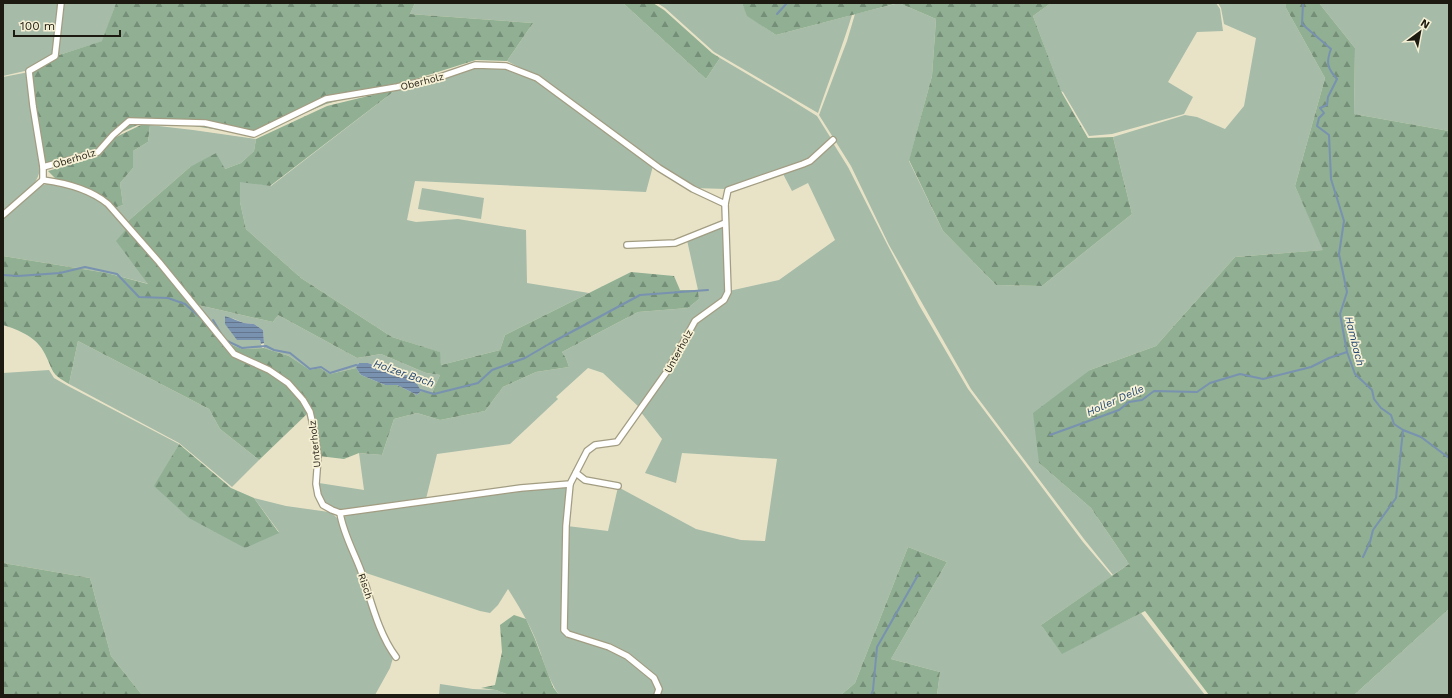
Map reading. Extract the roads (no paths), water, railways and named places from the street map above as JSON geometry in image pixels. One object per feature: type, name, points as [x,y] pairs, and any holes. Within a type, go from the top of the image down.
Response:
[{"type":"street","points":[[43,167],[29,71],[55,56],[61,3]]},
{"type":"street","name":"Oberholz","points":[[43,180],[43,167],[98,152],[113,134],[129,122],[205,123],[254,134],[326,99],[396,87],[437,78],[475,65],[506,66],[537,78],[659,168],[693,188],[725,204]]},
{"type":"street","points":[[725,204],[728,190],[810,161],[833,140]]},
{"type":"street","points":[[3,215],[43,180]]},
{"type":"street","name":"Unterholz","points":[[43,180],[57,182],[84,190],[99,197],[108,204],[159,262],[234,354],[270,370],[288,383],[303,400],[310,412],[318,457],[316,484],[318,495],[323,505],[340,513]]},
{"type":"street","name":"Unterholz","points":[[570,484],[580,461],[587,451],[595,445],[617,442],[668,370],[695,322],[724,300],[728,292],[725,204]]},
{"type":"street","points":[[627,245],[675,243],[725,223]]},
{"type":"street","points":[[576,473],[585,480],[618,486]]},
{"type":"street","points":[[340,513],[522,488],[570,484],[566,526],[564,630],[568,634],[609,647],[627,656],[654,678],[659,689],[657,695]]},
{"type":"street","name":"Risch","points":[[340,513],[342,524],[361,570],[380,625],[390,648],[396,657]]},
{"type":"water","points":[[225,316],[244,323],[254,324],[263,330],[264,343],[261,344],[260,340],[237,340],[225,324]]},
{"type":"water","points":[[359,363],[368,363],[387,370],[403,372],[417,384],[421,391],[417,395],[397,385],[385,385],[361,375],[356,368]]},
{"type":"waterway","points":[[777,14],[787,3]]},
{"type":"waterway","name":"Hambach","points":[[1303,3],[1302,24],[1331,49],[1328,58],[1328,65],[1331,72],[1337,79],[1328,97],[1327,105],[1320,108],[1324,113],[1319,118],[1317,126],[1329,135],[1331,179],[1344,221],[1339,254],[1347,292],[1340,314],[1347,352],[1355,374],[1372,390],[1374,399],[1381,408],[1391,415],[1394,424],[1403,430],[1421,437],[1449,458]]},
{"type":"waterway","name":"Holzer Bach","points":[[3,275],[18,276],[60,273],[85,267],[117,274],[139,297],[168,298],[185,304],[201,318]]},
{"type":"waterway","name":"Holzer Bach","points":[[417,389],[434,394],[478,383],[492,370],[525,358],[640,295],[708,290]]},
{"type":"waterway","name":"Holzer Bach","points":[[213,320],[223,337]]},
{"type":"waterway","name":"Holzer Bach","points":[[225,340],[242,348],[266,346],[274,350],[290,353],[310,369],[321,367],[330,373],[356,365],[359,366]]},
{"type":"waterway","name":"Holler Delle","points":[[1050,435],[1119,410],[1129,402],[1142,400],[1154,391],[1197,392],[1210,383],[1240,374],[1263,379],[1311,367],[1329,358],[1347,352]]},
{"type":"waterway","points":[[1363,557],[1370,542],[1373,530],[1396,498],[1403,430]]},
{"type":"waterway","points":[[871,695],[873,690],[877,647],[918,575]]}]
